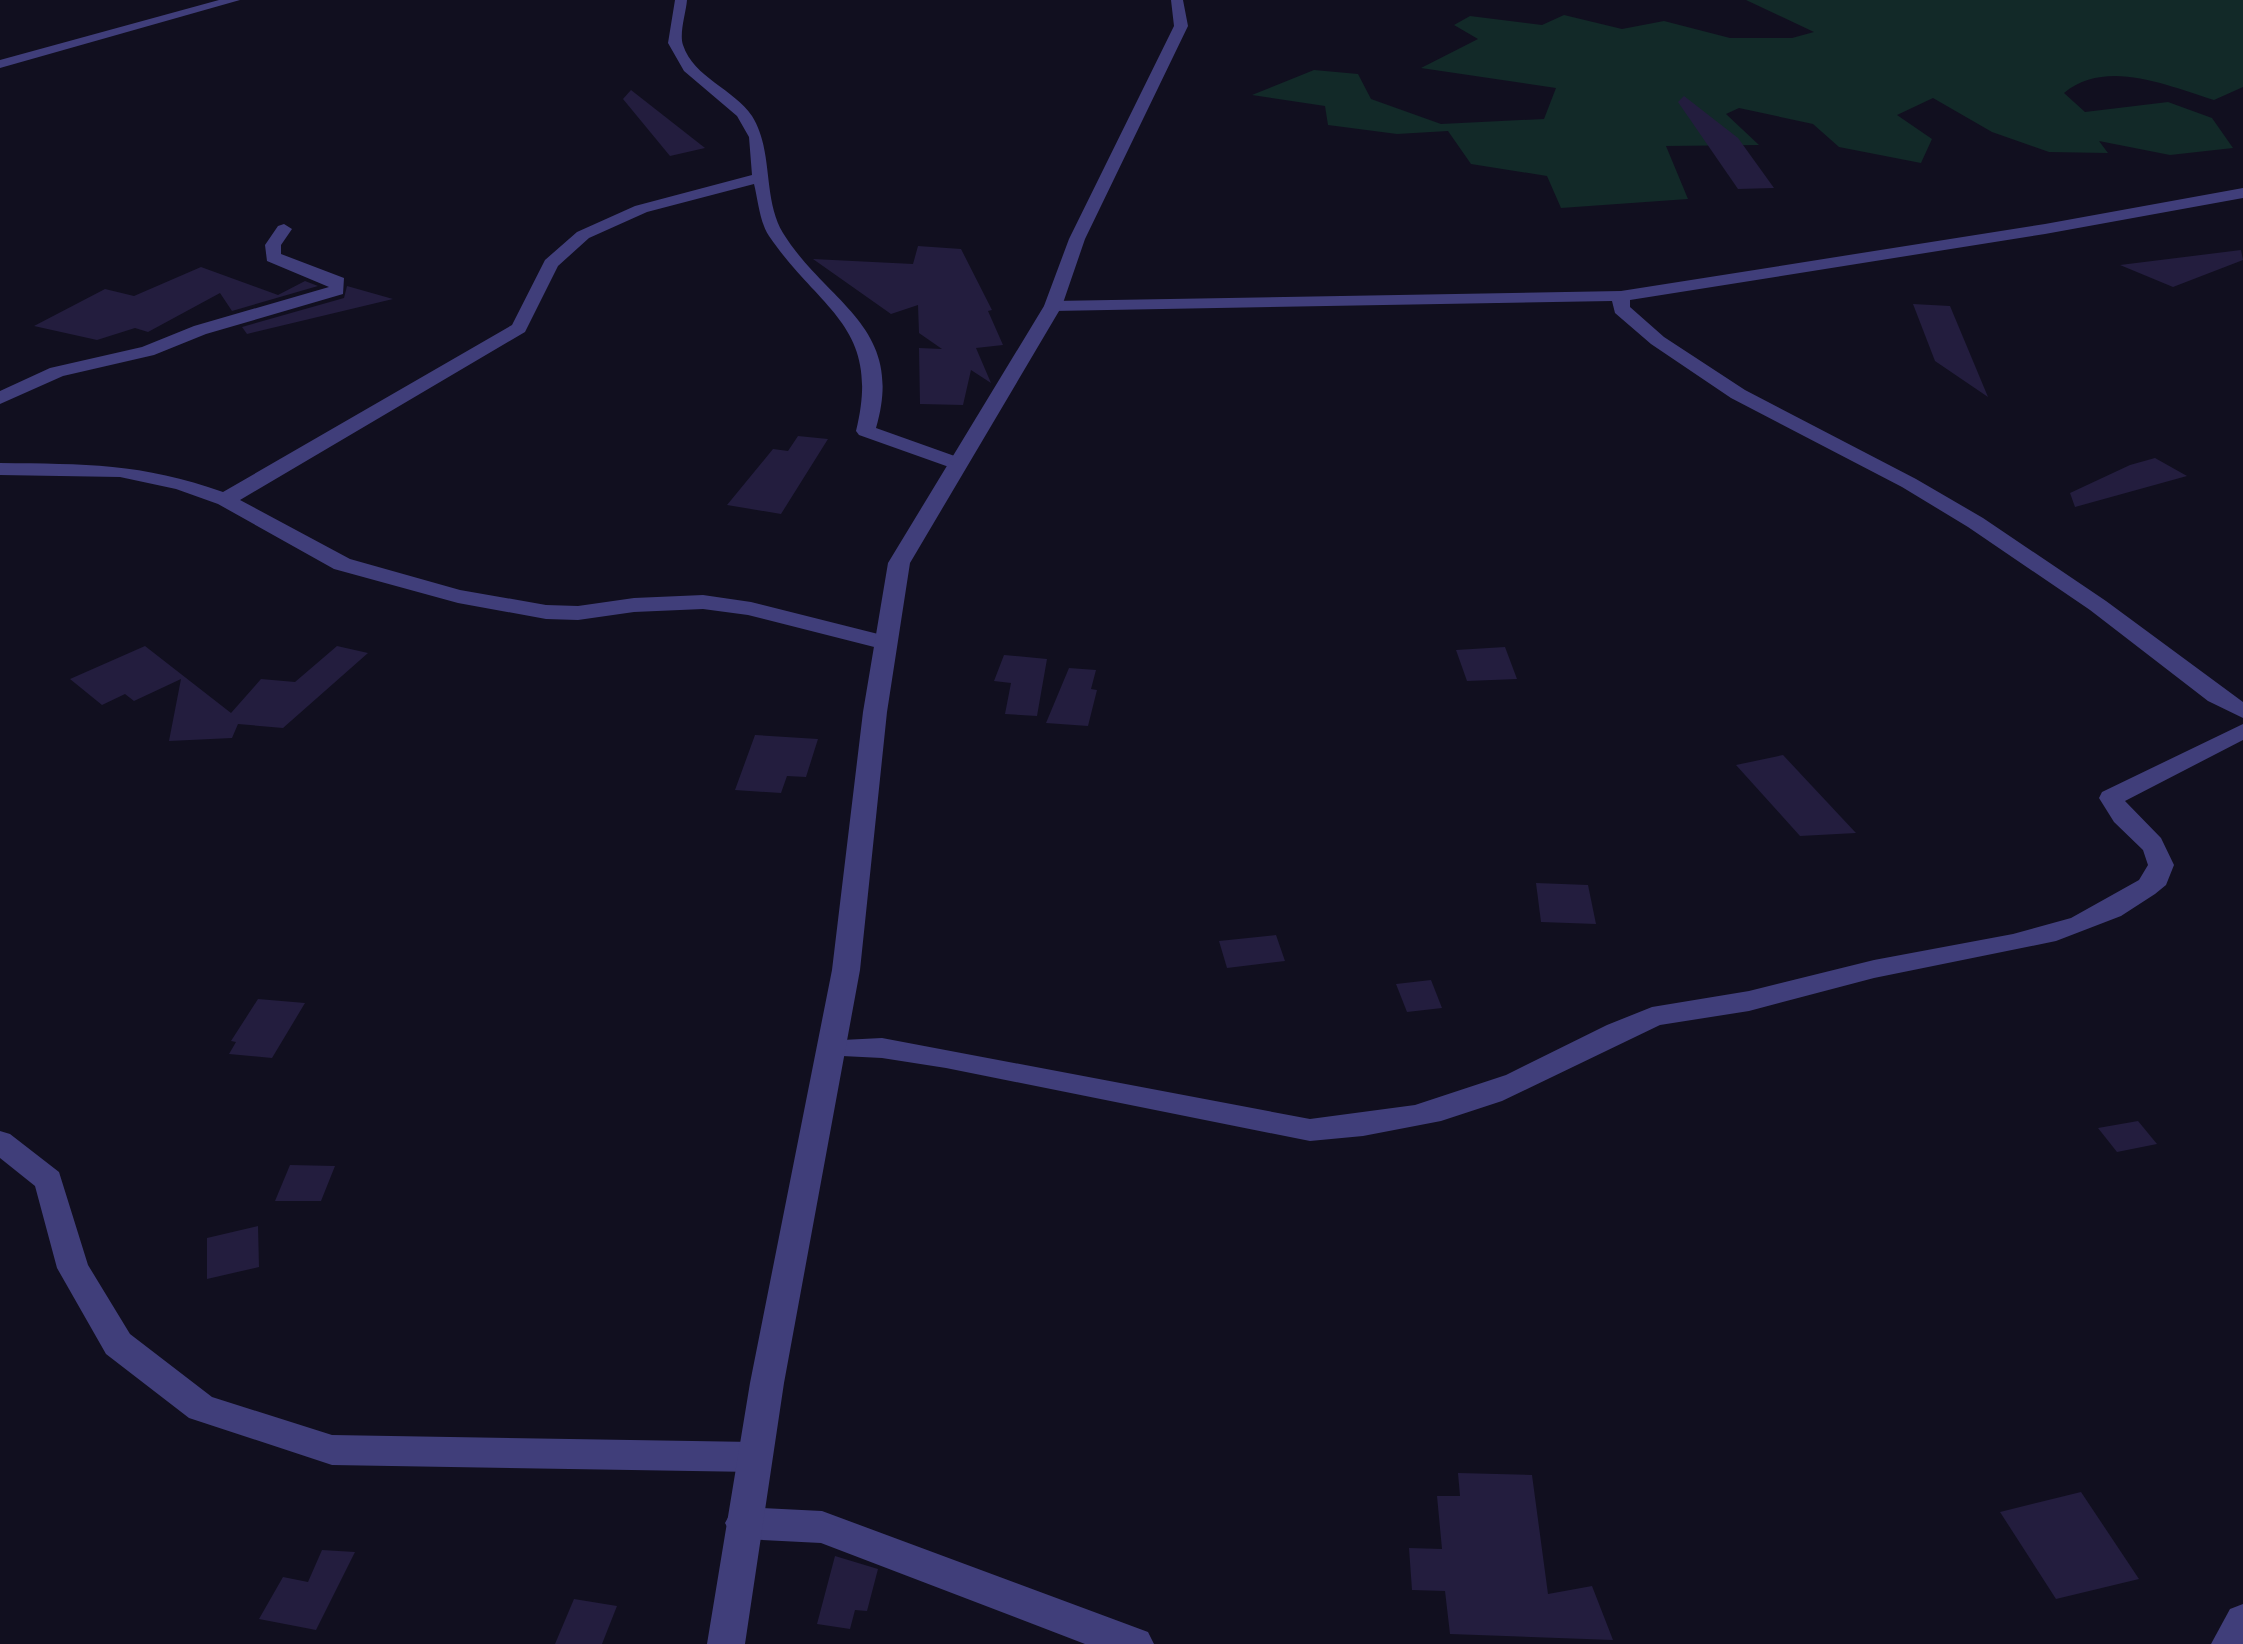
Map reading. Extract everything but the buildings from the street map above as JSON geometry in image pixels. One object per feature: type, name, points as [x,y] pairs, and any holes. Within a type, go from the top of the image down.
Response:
[{"type":"street","points":[[0,64],[234,0]]},
{"type":"street","points":[[682,0],[676,42],[689,68],[743,114],[756,138],[774,232],[858,330],[866,346],[872,369],[873,406],[866,431],[956,463]]},
{"type":"street","points":[[726,1644],[754,1457],[846,970],[899,562],[1053,306],[1077,239],[1182,26],[1177,0]]},
{"type":"street","points":[[224,500],[518,328],[551,264],[582,235],[642,209],[761,176]]},
{"type":"street","points":[[1053,306],[1621,296],[2083,223],[2243,193]]},
{"type":"street","points":[[0,398],[56,372],[148,351],[200,330],[337,290],[338,282],[273,256],[274,245],[284,229]]},
{"type":"street","points":[[1621,296],[1621,309],[1698,371],[1877,464],[1953,509],[2144,639],[2225,703],[2243,711]]},
{"type":"street","points":[[0,469],[120,471],[181,484],[224,500],[342,564],[458,596],[546,612],[578,613],[634,605],[703,602],[751,609],[814,628],[886,643]]},
{"type":"street","points":[[832,1048],[882,1048],[946,1058],[1310,1130],[1360,1127],[1423,1114],[1518,1082],[1580,1048],[1656,1016],[1746,1002],[1873,969],[2067,930],[2120,906],[2155,881],[2160,869],[2154,845],[2127,823],[2110,798],[2243,731]]},
{"type":"street","points":[[0,1142],[48,1180],[73,1268],[118,1344],[201,1408],[332,1450],[754,1457]]},
{"type":"street","points":[[743,1522],[822,1527],[998,1596],[1135,1644]]},
{"type":"street","points":[[2230,1644],[2243,1621]]},
{"type":"green space","points":[[1746,0],[2243,0],[2243,87],[2214,100],[2157,82],[2118,76],[2099,77],[2064,93],[2085,112],[2168,102],[2212,118],[2233,148],[2170,155],[2099,141],[2108,153],[2049,152],[1992,132],[1933,98],[1897,115],[1932,139],[1921,163],[1839,147],[1813,124],[1739,108],[1726,114],[1759,145],[1666,146],[1688,199],[1561,208],[1547,176],[1471,164],[1448,131],[1397,134],[1328,125],[1325,106],[1252,95],[1314,70],[1358,74],[1371,99],[1441,124],[1544,119],[1556,88],[1421,68],[1478,39],[1454,25],[1470,16],[1542,25],[1564,15],[1622,29],[1664,21],[1730,38],[1792,38],[1814,32]]}]
